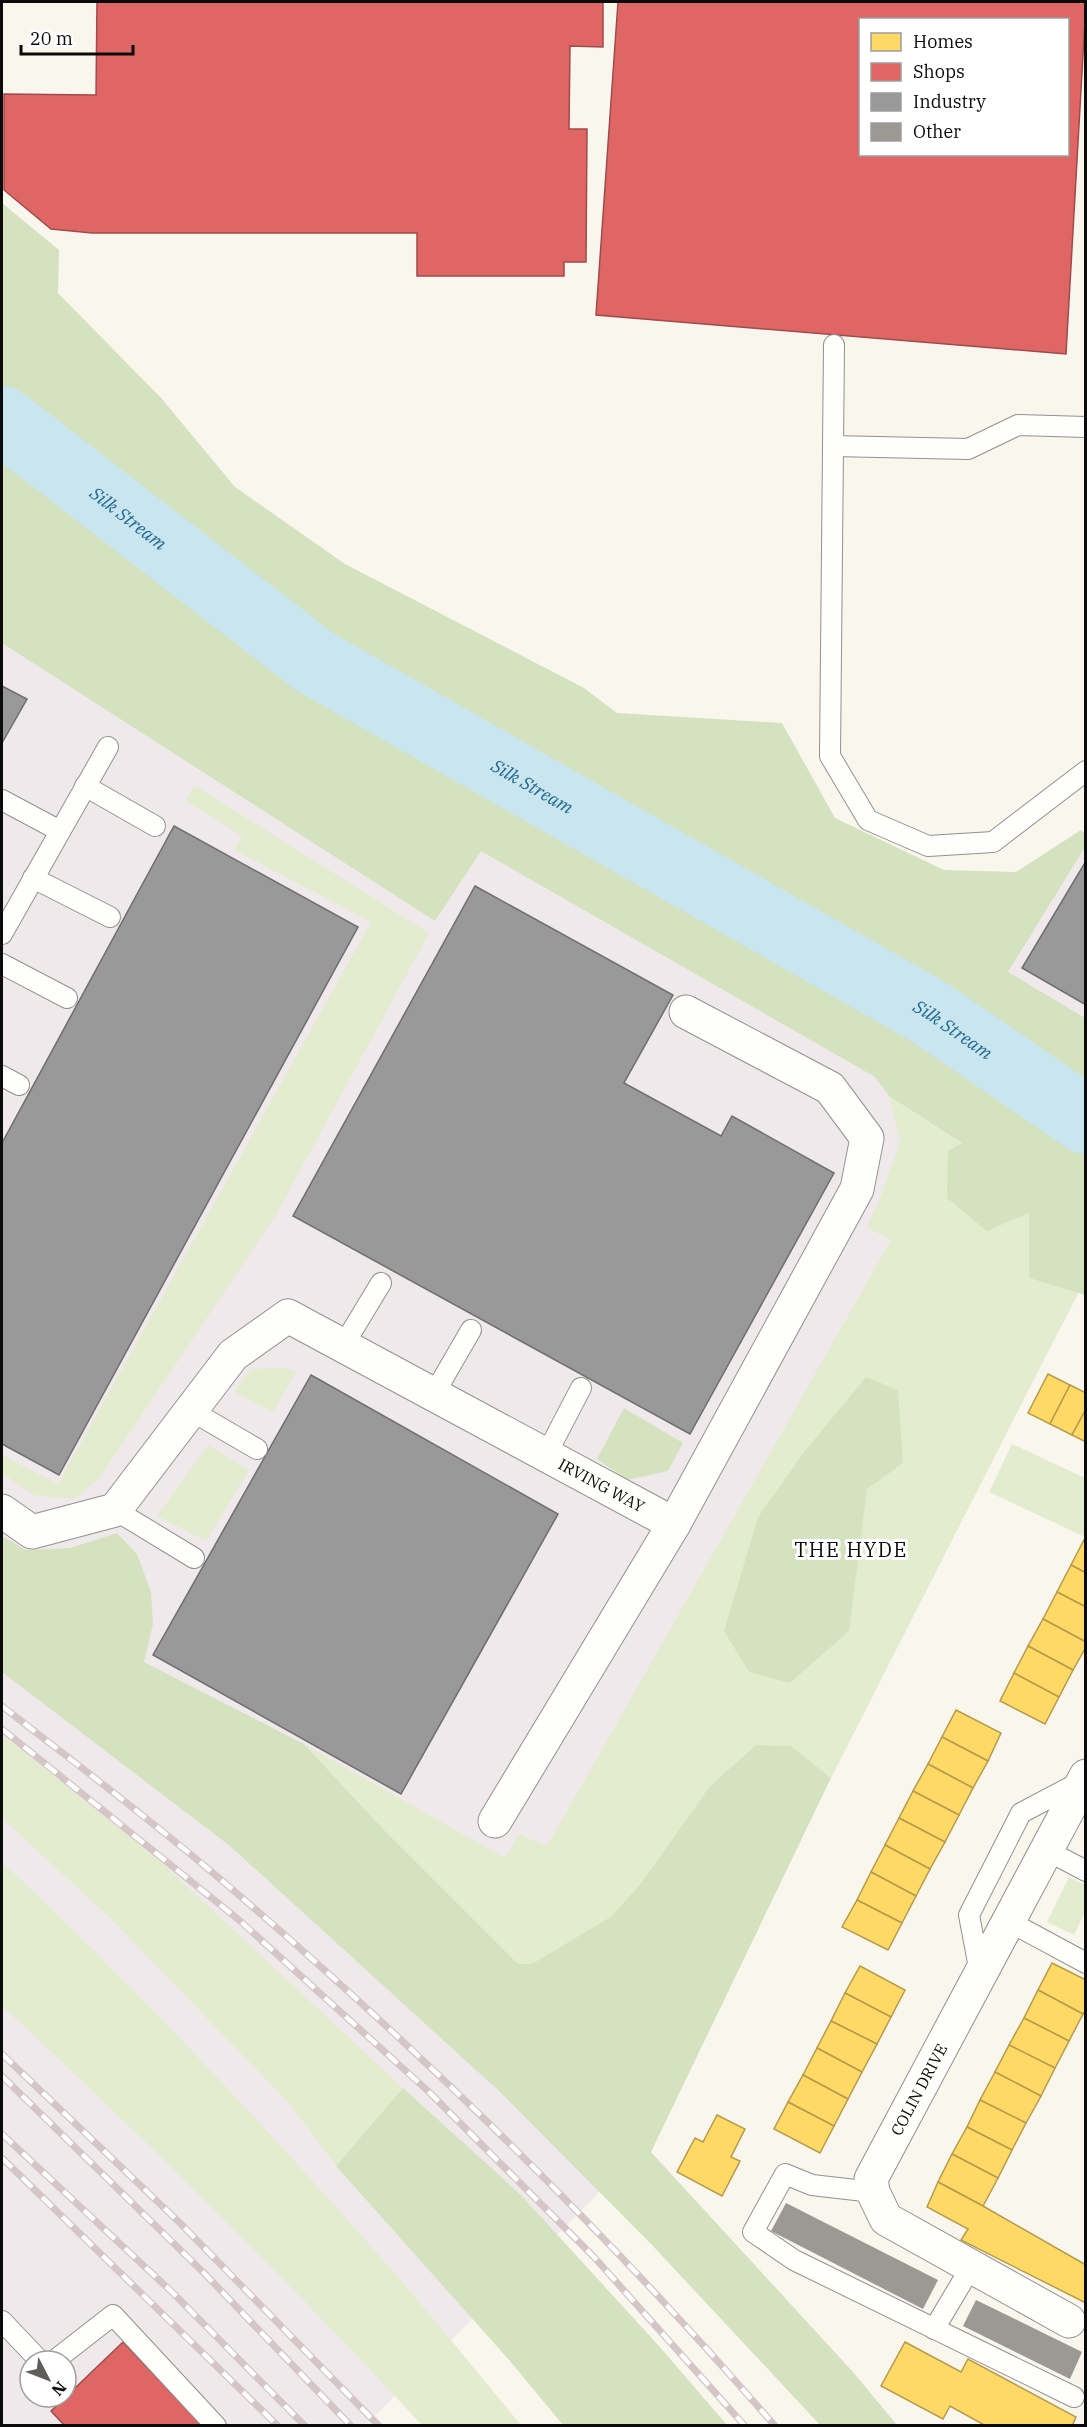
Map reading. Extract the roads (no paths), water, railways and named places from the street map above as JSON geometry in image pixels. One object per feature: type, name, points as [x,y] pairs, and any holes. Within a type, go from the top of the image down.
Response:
[{"type":"street","points":[[495,1821],[674,1524],[857,1188],[867,1138],[830,1088],[686,1012]]},
{"type":"street","name":"IRVING WAY","points":[[115,1510],[232,1355],[288,1316],[674,1524]]},
{"type":"street","points":[[2,1511],[32,1532],[115,1510]]},
{"type":"street","name":"COLIN DRIVE","points":[[873,2192],[871,2179],[1084,1778]]},
{"type":"street","points":[[873,2192],[886,2219],[1069,2321]]},
{"type":"lane","points":[[834,345],[830,756],[868,820],[928,846],[993,842],[1086,771]]},
{"type":"lane","points":[[833,446],[968,449],[1018,425],[1086,427]]},
{"type":"lane","points":[[4,925],[108,747]]},
{"type":"lane","points":[[85,786],[155,825]]},
{"type":"lane","points":[[2,800],[60,831]]},
{"type":"lane","points":[[33,878],[110,917]]},
{"type":"lane","points":[[2,964],[67,998]]},
{"type":"lane","points":[[343,1346],[381,1283]]},
{"type":"lane","points":[[434,1394],[471,1330]]},
{"type":"lane","points":[[546,1455],[581,1388]]},
{"type":"lane","points":[[190,1410],[256,1449]]},
{"type":"lane","points":[[115,1510],[194,1558]]},
{"type":"lane","points":[[980,1973],[969,1915],[1021,1814],[1084,1778]]},
{"type":"lane","points":[[1046,1850],[1086,1871]]},
{"type":"lane","points":[[1008,1921],[1086,1963]]},
{"type":"lane","points":[[873,2192],[812,2185],[785,2174],[753,2232],[794,2260],[1074,2397]]},
{"type":"lane","points":[[934,2329],[971,2267]]},
{"type":"lane","points":[[69,2349],[112,2316],[216,2426]]},
{"type":"lane","points":[[2,2321],[29,2349]]},
{"type":"waterway","name":"Silk Stream","points":[[2,420],[315,662],[929,1012],[1086,1120]]},
{"type":"railway","points":[[2,1706],[217,1876],[317,1963],[454,2089],[586,2220],[775,2426]]},
{"type":"railway","points":[[2,1729],[239,1920],[428,2091],[594,2257],[745,2426]]},
{"type":"railway","points":[[2,2054],[180,2223],[379,2426]]},
{"type":"railway","points":[[2,2076],[205,2274],[351,2426]]},
{"type":"railway","points":[[2,2134],[172,2292],[305,2426]]},
{"type":"railway","points":[[2,2158],[278,2426]]},
{"type":"district","name":"THE HYDE","points":[[851,1549]]}]
